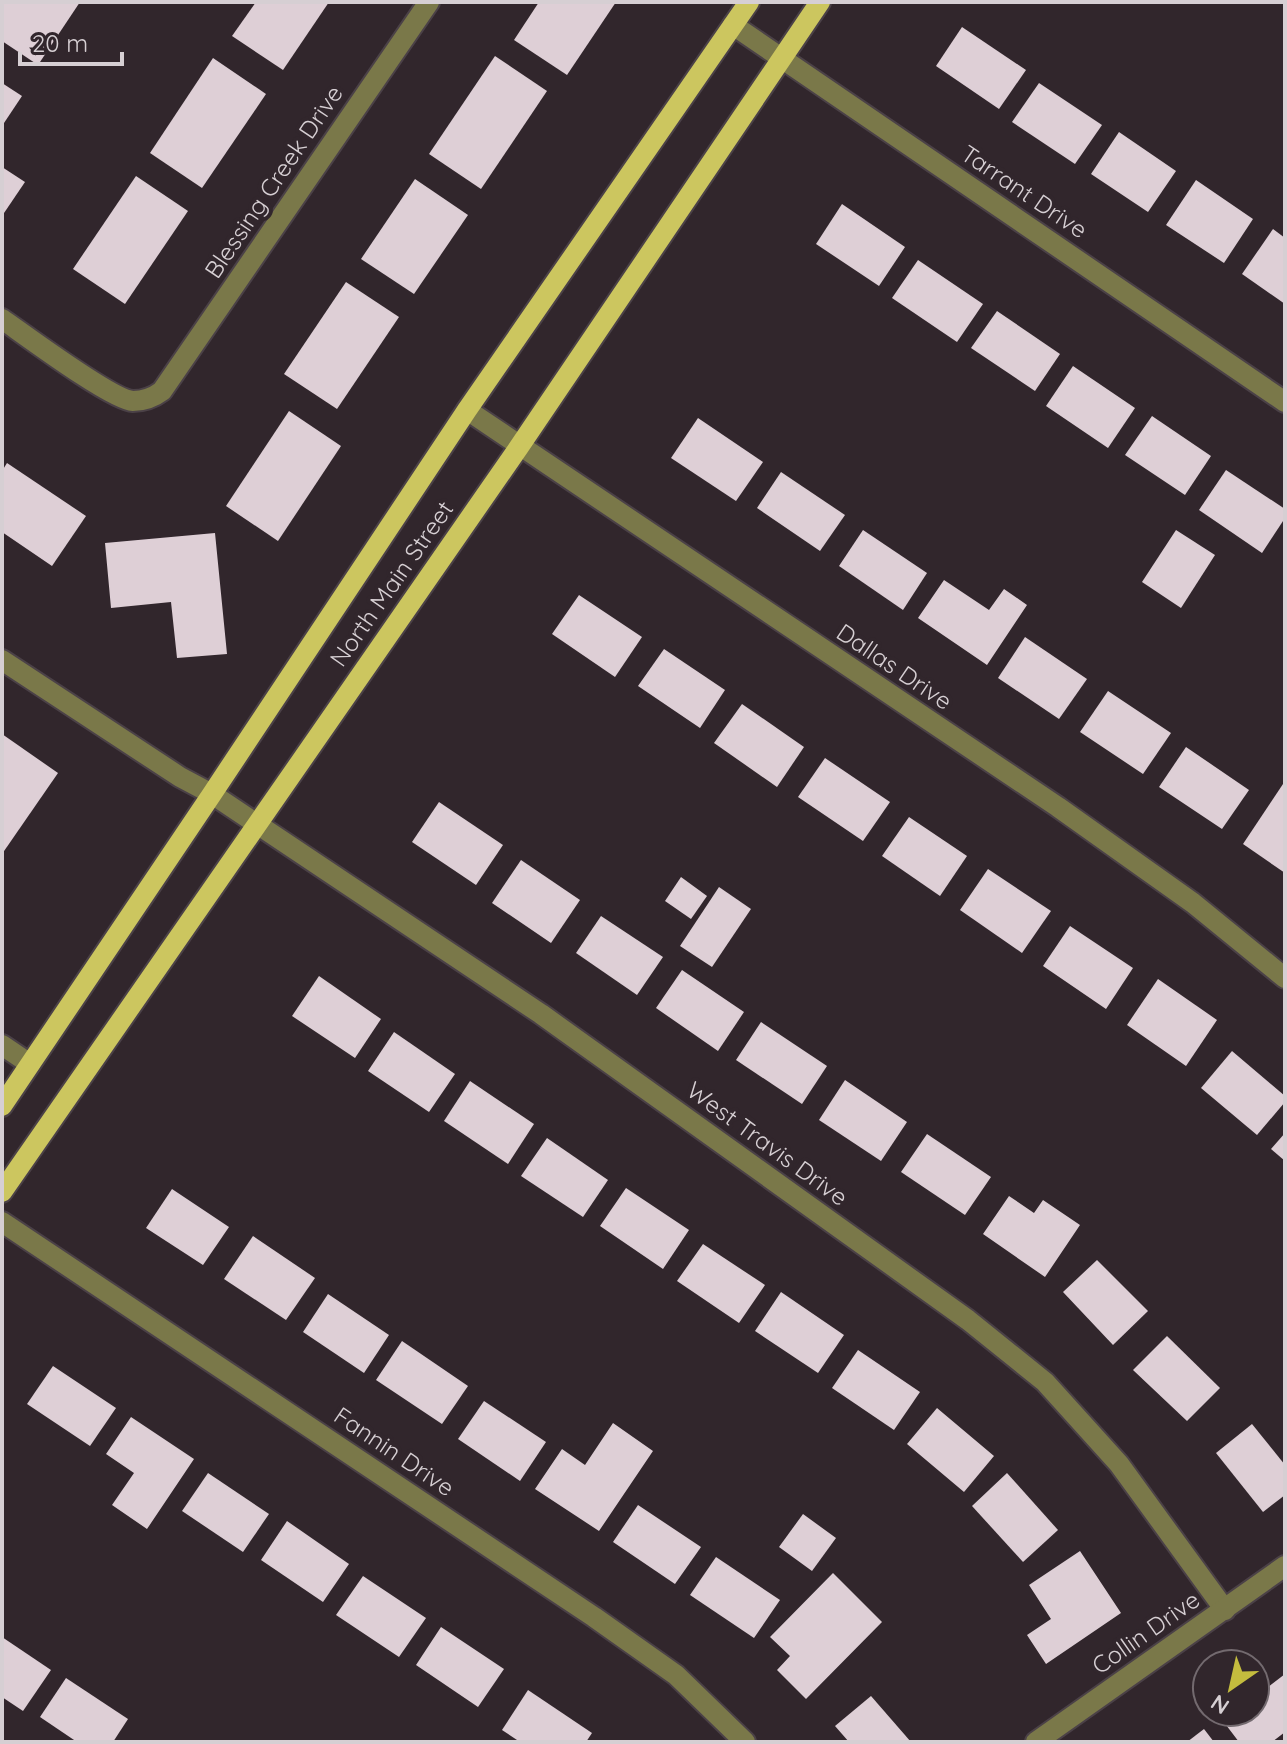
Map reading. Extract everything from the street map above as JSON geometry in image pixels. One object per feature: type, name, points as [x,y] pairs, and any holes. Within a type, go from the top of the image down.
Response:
[{"type":"main road","name":"North Main Street","points":[[2,1106],[467,410],[749,2]]},
{"type":"main road","name":"North Main Street","points":[[2,1192],[519,447],[820,2]]},
{"type":"street","name":"Blessing Creek Drive","points":[[2,319],[107,391],[131,401],[153,397],[162,391],[429,2]]},
{"type":"street","name":"Tarrant Drive","points":[[733,25],[1285,402]]},
{"type":"street","name":"Dallas Drive","points":[[467,410],[1058,807],[1193,903],[1285,978]]},
{"type":"street","name":"West Travis Drive","points":[[2,660],[180,777],[212,794],[541,1014],[968,1320],[1045,1382],[1119,1464],[1225,1610]]},
{"type":"street","points":[[2,1045],[30,1064]]},
{"type":"street","name":"Fannin Drive","points":[[2,1222],[594,1617],[676,1675],[745,1742]]},
{"type":"street","name":"Collin Drive","points":[[1036,1742],[1285,1566]]},
{"type":"building","points":[[2,2],[80,2],[38,65],[2,41]]},
{"type":"building","points":[[256,2],[329,2],[283,70],[232,36]]},
{"type":"building","points":[[539,2],[616,2],[567,75],[514,40]]},
{"type":"building","points":[[962,27],[1026,70],[999,109],[936,66]]},
{"type":"building","points":[[495,56],[547,91],[481,189],[429,154]]},
{"type":"building","points":[[213,58],[266,94],[202,188],[150,153]]},
{"type":"building","points":[[2,83],[22,96],[2,126]]},
{"type":"building","points":[[1039,83],[1102,125],[1075,164],[1012,122]]},
{"type":"building","points":[[1119,132],[1176,171],[1148,212],[1091,174]]},
{"type":"building","points":[[2,167],[25,182],[2,216]]},
{"type":"building","points":[[136,176],[188,211],[125,304],[73,269]]},
{"type":"building","points":[[415,179],[468,215],[414,294],[361,259]]},
{"type":"building","points":[[1196,180],[1253,219],[1224,263],[1166,225]]},
{"type":"building","points":[[842,204],[905,247],[879,286],[816,244]]},
{"type":"building","points":[[1273,229],[1285,238],[1285,304],[1242,274]]},
{"type":"building","points":[[918,260],[983,304],[957,342],[892,298]]},
{"type":"building","points":[[346,282],[399,317],[337,409],[284,374]]},
{"type":"building","points":[[997,311],[1060,354],[1035,391],[971,348]]},
{"type":"building","points":[[1073,366],[1135,408],[1108,448],[1046,406]]},
{"type":"building","points":[[289,411],[341,446],[278,541],[226,506]]},
{"type":"building","points":[[1152,416],[1211,456],[1185,495],[1125,455]]},
{"type":"building","points":[[698,418],[763,462],[736,501],[671,458]]},
{"type":"building","points":[[7,463],[86,516],[52,566],[2,532],[2,471]]},
{"type":"building","points":[[1226,470],[1285,509],[1285,518],[1262,553],[1199,510]]},
{"type":"building","points":[[781,472],[845,515],[820,551],[757,508]]},
{"type":"building","points":[[863,530],[927,573],[903,610],[839,566]]},
{"type":"building","points":[[1176,530],[1215,555],[1181,608],[1142,582]]},
{"type":"building","points":[[215,533],[227,654],[177,658],[171,602],[111,608],[105,543]]},
{"type":"building","points":[[944,580],[989,610],[1004,589],[1027,605],[987,665],[918,618]]},
{"type":"building","points":[[579,595],[642,637],[615,677],[552,634]]},
{"type":"building","points":[[1025,637],[1087,679],[1059,719],[998,678]]},
{"type":"building","points":[[664,649],[725,690],[700,728],[638,686]]},
{"type":"building","points":[[1108,691],[1171,733],[1143,774],[1080,732]]},
{"type":"building","points":[[742,704],[804,747],[777,787],[714,743]]},
{"type":"building","points":[[2,734],[58,773],[2,854]]},
{"type":"building","points":[[1186,747],[1249,790],[1222,829],[1159,787]]},
{"type":"building","points":[[825,758],[890,802],[863,841],[798,797]]},
{"type":"building","points":[[1285,781],[1285,873],[1243,844]]},
{"type":"building","points":[[439,802],[503,845],[476,885],[412,842]]},
{"type":"building","points":[[909,817],[967,856],[940,896],[882,856]]},
{"type":"building","points":[[521,860],[580,900],[551,943],[492,903]]},
{"type":"building","points":[[988,869],[1051,911],[1022,953],[960,910]]},
{"type":"building","points":[[681,877],[707,896],[691,919],[665,901]]},
{"type":"building","points":[[719,887],[751,909],[712,967],[680,946]]},
{"type":"building","points":[[601,916],[663,957],[637,995],[576,953]]},
{"type":"building","points":[[1070,926],[1133,968],[1106,1009],[1043,966]]},
{"type":"building","points":[[682,970],[744,1012],[718,1051],[656,1008]]},
{"type":"building","points":[[319,976],[381,1019],[355,1058],[292,1016]]},
{"type":"building","points":[[1158,979],[1217,1020],[1186,1066],[1127,1025]]},
{"type":"building","points":[[761,1022],[827,1066],[802,1104],[736,1060]]},
{"type":"building","points":[[394,1032],[455,1074],[429,1112],[368,1071]]},
{"type":"building","points":[[1232,1051],[1285,1096],[1285,1102],[1257,1135],[1201,1088]]},
{"type":"building","points":[[845,1080],[907,1122],[881,1161],[819,1120]]},
{"type":"building","points":[[470,1081],[534,1124],[508,1164],[444,1121]]},
{"type":"building","points":[[1285,1133],[1285,1161],[1271,1149]]},
{"type":"building","points":[[927,1134],[991,1177],[965,1215],[901,1172]]},
{"type":"building","points":[[547,1138],[608,1180],[583,1217],[521,1176]]},
{"type":"building","points":[[626,1188],[689,1230],[663,1269],[600,1226]]},
{"type":"building","points":[[172,1189],[229,1227],[203,1265],[146,1228]]},
{"type":"building","points":[[1009,1196],[1034,1213],[1043,1200],[1080,1225],[1045,1277],[983,1234]]},
{"type":"building","points":[[253,1236],[315,1278],[286,1320],[224,1279]]},
{"type":"building","points":[[703,1244],[765,1285],[739,1323],[677,1281]]},
{"type":"building","points":[[1097,1260],[1148,1311],[1113,1345],[1063,1292]]},
{"type":"building","points":[[781,1292],[844,1335],[818,1373],[755,1331]]},
{"type":"building","points":[[328,1294],[389,1335],[364,1373],[303,1332]]},
{"type":"building","points":[[1167,1336],[1220,1388],[1187,1421],[1133,1370]]},
{"type":"building","points":[[402,1341],[468,1386],[442,1424],[376,1380]]},
{"type":"building","points":[[858,1350],[920,1392],[894,1430],[832,1388]]},
{"type":"building","points":[[53,1366],[116,1408],[90,1446],[27,1404]]},
{"type":"building","points":[[484,1401],[546,1442],[520,1481],[458,1439]]},
{"type":"building","points":[[937,1408],[994,1456],[964,1492],[907,1444]]},
{"type":"building","points":[[131,1417],[194,1459],[147,1529],[112,1505],[134,1473],[106,1454]]},
{"type":"building","points":[[613,1423],[653,1451],[599,1531],[535,1489],[562,1449],[585,1465]]},
{"type":"building","points":[[1252,1424],[1285,1465],[1285,1495],[1263,1512],[1216,1453]]},
{"type":"building","points":[[208,1473],[269,1514],[243,1552],[182,1511]]},
{"type":"building","points":[[1007,1473],[1058,1530],[1023,1562],[972,1506]]},
{"type":"building","points":[[638,1505],[701,1547],[675,1584],[613,1542]]},
{"type":"building","points":[[803,1514],[836,1538],[812,1571],[779,1547]]},
{"type":"building","points":[[287,1521],[349,1564],[323,1602],[261,1560]]},
{"type":"building","points":[[1080,1551],[1121,1613],[1046,1664],[1027,1635],[1051,1619],[1029,1585]]},
{"type":"building","points":[[716,1557],[780,1600],[754,1638],[690,1595]]},
{"type":"building","points":[[833,1573],[882,1622],[806,1699],[777,1670],[790,1656],[770,1637]]},
{"type":"building","points":[[363,1576],[426,1618],[399,1657],[336,1615]]},
{"type":"building","points":[[441,1627],[504,1669],[478,1707],[416,1665]]},
{"type":"building","points":[[2,1637],[51,1670],[23,1711],[2,1697]]},
{"type":"building","points":[[1285,1674],[1285,1732],[1272,1742],[1239,1742],[1228,1728],[1271,1728],[1271,1685]]},
{"type":"building","points":[[66,1678],[128,1719],[113,1742],[77,1742],[40,1717]]},
{"type":"building","points":[[528,1690],[592,1733],[586,1742],[520,1742],[502,1730]]},
{"type":"building","points":[[871,1696],[911,1742],[849,1742],[835,1726]]},
{"type":"building","points":[[1204,1729],[1214,1742],[1187,1742]]}]
